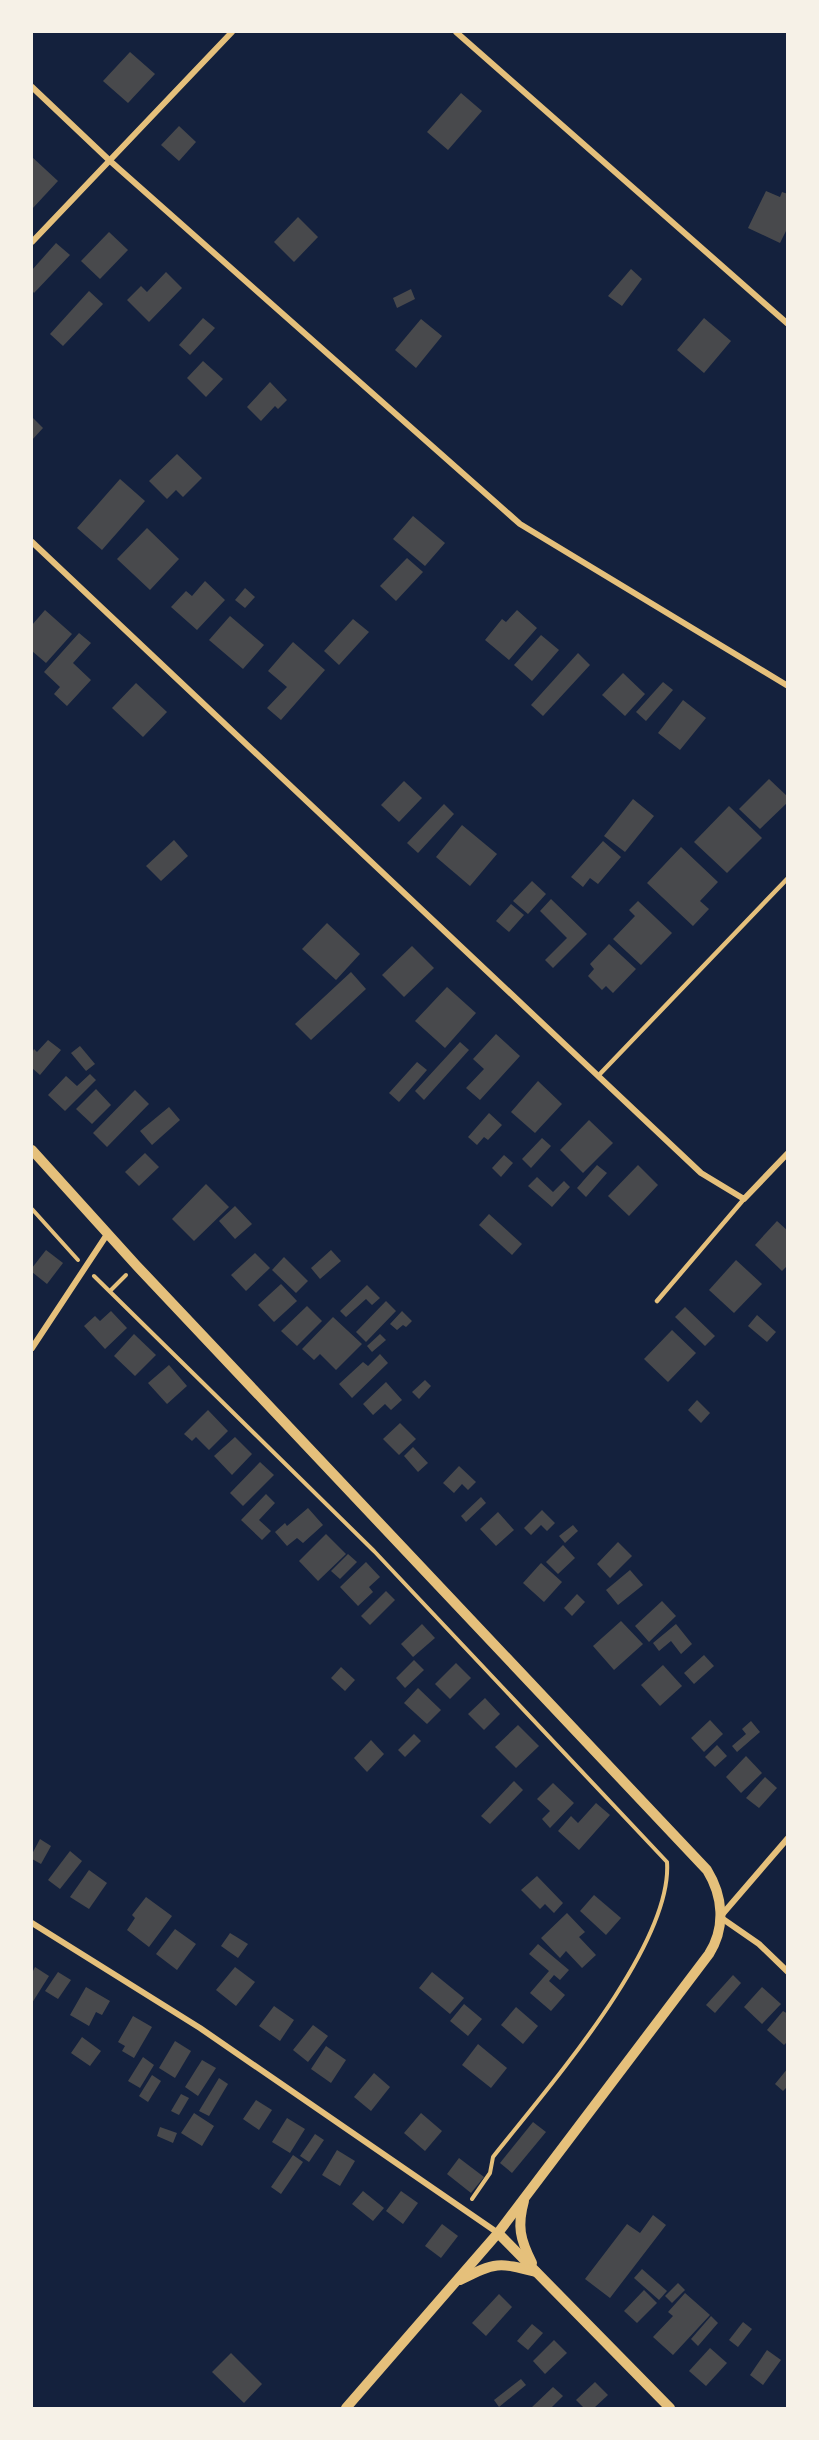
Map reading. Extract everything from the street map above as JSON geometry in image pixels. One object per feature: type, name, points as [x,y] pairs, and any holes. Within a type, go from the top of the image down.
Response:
[{"type":"street","points":[[32,242],[232,32]]},
{"type":"street","points":[[456,32],[788,324]]},
{"type":"street","points":[[32,87],[109,160],[520,524],[788,686]]},
{"type":"street","points":[[32,542],[701,1173],[744,1199],[788,1153]]},
{"type":"street","points":[[32,1150],[136,1264],[707,1870],[719,1894],[718,1938],[709,1954],[498,2233],[346,2409]]},
{"type":"street","points":[[32,1347],[108,1233]]},
{"type":"street","points":[[720,1917],[788,1838]]},
{"type":"street","points":[[720,1917],[759,1944],[788,1972]]},
{"type":"street","points":[[32,1923],[200,2028],[498,2233],[670,2409]]},
{"type":"street","points":[[526,2195],[519,2225],[525,2250],[536,2272]]},
{"type":"street","points":[[455,2283],[488,2266],[507,2264],[536,2272]]},
{"type":"lane","points":[[598,1076],[788,878]]},
{"type":"lane","points":[[657,1301],[744,1199]]},
{"type":"path","points":[[32,1209],[85,1267],[374,1551],[666,1862],[668,1876],[662,1905],[633,1967],[577,2050],[493,2157],[490,2173],[465,2210]]},
{"type":"path","points":[[110,1292],[136,1264]]},
{"type":"building","points":[[130,52],[155,74],[128,103],[103,81]]},
{"type":"building","points":[[461,93],[482,111],[448,150],[427,132]]},
{"type":"building","points":[[179,126],[196,142],[179,161],[161,145]]},
{"type":"building","points":[[32,157],[58,181],[32,209]]},
{"type":"building","points":[[766,191],[780,197],[782,192],[788,194],[788,227],[780,243],[748,228]]},
{"type":"building","points":[[298,217],[318,237],[294,262],[274,242]]},
{"type":"building","points":[[109,232],[128,250],[100,279],[81,261]]},
{"type":"building","points":[[56,243],[70,255],[34,293],[32,270]]},
{"type":"building","points":[[631,269],[642,279],[622,306],[608,296]]},
{"type":"building","points":[[166,272],[182,288],[149,322],[127,300],[141,286],[147,292]]},
{"type":"building","points":[[411,289],[415,299],[397,308],[393,298]]},
{"type":"building","points":[[89,291],[103,304],[63,346],[50,334]]},
{"type":"building","points":[[203,318],[215,328],[190,355],[179,345]]},
{"type":"building","points":[[704,318],[731,341],[704,373],[677,350]]},
{"type":"building","points":[[421,319],[442,336],[416,368],[395,350]]},
{"type":"building","points":[[203,361],[223,379],[206,397],[187,378]]},
{"type":"building","points":[[270,382],[287,400],[278,409],[275,406],[261,421],[247,407]]},
{"type":"building","points":[[32,417],[43,428],[32,440]]},
{"type":"building","points":[[177,454],[202,478],[183,497],[176,490],[167,499],[149,481]]},
{"type":"building","points":[[120,479],[145,501],[102,550],[77,528]]},
{"type":"building","points":[[413,516],[445,543],[425,566],[393,539]]},
{"type":"building","points":[[147,528],[179,559],[150,590],[117,559]]},
{"type":"building","points":[[407,558],[423,572],[396,601],[380,586]]},
{"type":"building","points":[[205,581],[225,600],[197,630],[171,607],[186,591],[192,596]]},
{"type":"building","points":[[245,588],[255,597],[245,608],[235,600]]},
{"type":"building","points":[[45,610],[72,634],[46,663],[32,651],[32,625]]},
{"type":"building","points":[[517,610],[537,628],[509,660],[485,640],[502,619],[506,622]]},
{"type":"building","points":[[230,616],[264,645],[243,669],[209,640]]},
{"type":"building","points":[[353,619],[369,632],[339,665],[324,651]]},
{"type":"building","points":[[79,633],[91,643],[73,663],[91,680],[67,706],[54,694],[60,687],[44,672]]},
{"type":"building","points":[[541,635],[559,650],[532,681],[514,665]]},
{"type":"building","points":[[293,642],[325,670],[281,720],[267,708],[287,687],[268,671]]},
{"type":"building","points":[[578,653],[590,665],[543,716],[531,705]]},
{"type":"building","points":[[623,673],[645,694],[625,716],[602,695]]},
{"type":"building","points":[[663,682],[673,690],[646,721],[636,712]]},
{"type":"building","points":[[136,683],[167,712],[143,737],[112,708]]},
{"type":"building","points":[[683,700],[706,718],[680,750],[658,733]]},
{"type":"building","points":[[769,779],[788,797],[788,802],[760,829],[739,809]]},
{"type":"building","points":[[404,781],[422,798],[399,822],[381,805]]},
{"type":"building","points":[[633,799],[654,816],[625,852],[604,836]]},
{"type":"building","points":[[444,804],[454,814],[418,853],[407,843]]},
{"type":"building","points":[[729,806],[762,838],[727,873],[694,842]]},
{"type":"building","points":[[462,825],[497,854],[470,886],[436,857]]},
{"type":"building","points":[[174,840],[188,856],[161,881],[146,866]]},
{"type":"building","points":[[603,841],[621,857],[598,884],[590,878],[583,887],[571,877]]},
{"type":"building","points":[[681,847],[718,882],[700,901],[709,909],[693,926],[647,883]]},
{"type":"building","points":[[532,881],[546,894],[528,914],[513,901]]},
{"type":"building","points":[[551,899],[587,934],[553,968],[545,960],[567,938],[540,911]]},
{"type":"building","points":[[638,901],[672,933],[641,965],[613,939],[635,916],[629,910]]},
{"type":"building","points":[[511,904],[524,915],[509,932],[496,921]]},
{"type":"building","points":[[327,923],[360,954],[336,980],[302,949]]},
{"type":"building","points":[[609,944],[636,969],[613,993],[606,986],[602,990],[588,976],[594,969],[590,964]]},
{"type":"building","points":[[412,946],[434,968],[404,997],[382,975]]},
{"type":"building","points":[[351,972],[366,989],[311,1040],[295,1024]]},
{"type":"building","points":[[447,987],[476,1013],[445,1048],[415,1021]]},
{"type":"building","points":[[496,1034],[520,1056],[480,1100],[466,1088],[484,1069],[473,1059]]},
{"type":"building","points":[[48,1040],[61,1050],[40,1075],[32,1068],[32,1053],[34,1049],[37,1052]]},
{"type":"building","points":[[460,1042],[469,1050],[424,1100],[415,1091]]},
{"type":"building","points":[[80,1046],[95,1064],[86,1071],[71,1053]]},
{"type":"building","points":[[417,1062],[427,1070],[399,1102],[389,1093]]},
{"type":"building","points":[[90,1074],[96,1080],[65,1111],[48,1095],[66,1076],[77,1086]]},
{"type":"building","points":[[538,1081],[562,1104],[535,1133],[511,1112]]},
{"type":"building","points":[[96,1089],[111,1105],[92,1124],[76,1109]]},
{"type":"building","points":[[135,1090],[149,1104],[107,1147],[93,1133]]},
{"type":"building","points":[[169,1107],[180,1120],[152,1145],[140,1131]]},
{"type":"building","points":[[489,1113],[502,1125],[488,1140],[484,1137],[477,1145],[468,1137]]},
{"type":"building","points":[[589,1120],[613,1143],[583,1173],[560,1150]]},
{"type":"building","points":[[542,1138],[551,1146],[531,1168],[522,1159]]},
{"type":"building","points":[[145,1153],[159,1167],[139,1186],[125,1172]]},
{"type":"building","points":[[504,1155],[513,1163],[501,1177],[492,1168]]},
{"type":"building","points":[[597,1165],[607,1173],[586,1197],[577,1188]]},
{"type":"building","points":[[638,1165],[658,1185],[629,1216],[608,1196]]},
{"type":"building","points":[[537,1177],[553,1192],[564,1181],[570,1187],[552,1207],[528,1186]]},
{"type":"building","points":[[206,1184],[229,1207],[194,1241],[172,1219]]},
{"type":"building","points":[[235,1206],[252,1224],[235,1239],[219,1221]]},
{"type":"building","points":[[489,1214],[522,1244],[512,1255],[479,1225]]},
{"type":"building","points":[[777,1221],[788,1231],[788,1265],[782,1271],[755,1245]]},
{"type":"building","points":[[46,1250],[63,1263],[47,1284],[32,1272],[32,1268]]},
{"type":"building","points":[[331,1250],[341,1261],[320,1279],[311,1268]]},
{"type":"building","points":[[255,1253],[270,1268],[246,1291],[231,1275]]},
{"type":"building","points":[[284,1257],[308,1281],[296,1293],[272,1270]]},
{"type":"building","points":[[736,1260],[762,1284],[734,1313],[709,1290]]},
{"type":"building","points":[[281,1284],[297,1301],[274,1322],[258,1305]]},
{"type":"building","points":[[367,1285],[380,1298],[372,1305],[366,1299],[346,1317],[340,1311]]},
{"type":"building","points":[[386,1301],[396,1311],[366,1342],[356,1332]]},
{"type":"building","points":[[307,1306],[322,1321],[297,1346],[281,1331]]},
{"type":"building","points":[[685,1307],[715,1336],[705,1346],[675,1317]]},
{"type":"building","points":[[111,1311],[127,1328],[105,1349],[84,1326],[95,1316],[100,1321]]},
{"type":"building","points":[[402,1311],[412,1321],[406,1327],[403,1325],[397,1330],[390,1324]]},
{"type":"building","points":[[757,1315],[776,1332],[767,1342],[748,1326]]},
{"type":"building","points":[[333,1317],[362,1344],[336,1370],[320,1354],[314,1360],[302,1349]]},
{"type":"building","points":[[672,1330],[696,1353],[668,1382],[644,1359]]},
{"type":"building","points":[[134,1334],[156,1355],[135,1376],[114,1356]]},
{"type":"building","points":[[380,1334],[386,1340],[372,1352],[367,1346]]},
{"type":"building","points":[[380,1354],[388,1363],[352,1398],[339,1384],[363,1362],[368,1366]]},
{"type":"building","points":[[169,1365],[187,1386],[167,1404],[148,1383]]},
{"type":"building","points":[[425,1380],[431,1386],[419,1399],[412,1392]]},
{"type":"building","points":[[386,1382],[402,1400],[391,1410],[385,1404],[373,1415],[363,1404]]},
{"type":"building","points":[[697,1400],[710,1413],[701,1423],[688,1410]]},
{"type":"building","points":[[208,1410],[228,1431],[209,1450],[196,1437],[192,1441],[184,1434]]},
{"type":"building","points":[[400,1423],[416,1439],[399,1455],[383,1439]]},
{"type":"building","points":[[235,1437],[252,1454],[232,1475],[214,1456]]},
{"type":"building","points":[[413,1447],[428,1463],[418,1472],[404,1456]]},
{"type":"building","points":[[260,1462],[274,1475],[243,1506],[230,1493]]},
{"type":"building","points":[[459,1466],[476,1482],[468,1490],[462,1484],[454,1493],[443,1483]]},
{"type":"building","points":[[266,1494],[275,1503],[259,1520],[271,1531],[262,1540],[241,1520]]},
{"type":"building","points":[[481,1497],[486,1503],[466,1522],[461,1516]]},
{"type":"building","points":[[308,1508],[323,1525],[303,1543],[297,1538],[287,1546],[275,1532],[285,1523],[287,1526]]},
{"type":"building","points":[[542,1510],[555,1523],[547,1531],[541,1525],[531,1535],[524,1528]]},
{"type":"building","points":[[498,1512],[514,1530],[496,1546],[480,1529]]},
{"type":"building","points":[[573,1525],[578,1531],[565,1543],[559,1536]]},
{"type":"building","points":[[326,1534],[346,1554],[318,1581],[299,1561]]},
{"type":"building","points":[[618,1542],[632,1556],[610,1578],[597,1564]]},
{"type":"building","points":[[563,1545],[575,1558],[558,1574],[546,1562]]},
{"type":"building","points":[[348,1554],[357,1562],[340,1579],[331,1571]]},
{"type":"building","points":[[366,1562],[380,1577],[369,1587],[373,1592],[358,1606],[340,1587]]},
{"type":"building","points":[[541,1563],[562,1582],[544,1602],[523,1583]]},
{"type":"building","points":[[630,1570],[643,1585],[618,1605],[606,1590]]},
{"type":"building","points":[[386,1591],[395,1600],[370,1625],[361,1616]]},
{"type":"building","points":[[577,1594],[585,1602],[572,1616],[564,1608]]},
{"type":"building","points":[[662,1601],[676,1616],[649,1642],[635,1626]]},
{"type":"building","points":[[621,1621],[643,1644],[614,1670],[593,1646]]},
{"type":"building","points":[[422,1624],[435,1638],[413,1657],[401,1644]]},
{"type":"building","points":[[676,1624],[692,1644],[681,1654],[671,1641],[659,1651],[653,1643]]},
{"type":"building","points":[[704,1655],[714,1666],[694,1684],[684,1673]]},
{"type":"building","points":[[414,1660],[424,1670],[405,1688],[396,1678]]},
{"type":"building","points":[[456,1663],[471,1678],[450,1699],[435,1684]]},
{"type":"building","points":[[663,1665],[682,1686],[660,1706],[641,1685]]},
{"type":"building","points":[[341,1667],[355,1680],[345,1691],[331,1678]]},
{"type":"building","points":[[418,1688],[441,1710],[427,1724],[404,1703]]},
{"type":"building","points":[[485,1698],[500,1714],[484,1730],[468,1714]]},
{"type":"building","points":[[710,1720],[723,1734],[704,1752],[691,1738]]},
{"type":"building","points":[[751,1721],[760,1732],[737,1752],[732,1746],[746,1734],[742,1729]]},
{"type":"building","points":[[518,1725],[539,1746],[516,1768],[495,1747]]},
{"type":"building","points":[[414,1734],[421,1741],[405,1757],[398,1750]]},
{"type":"building","points":[[371,1740],[384,1754],[367,1772],[354,1758]]},
{"type":"building","points":[[717,1745],[727,1756],[715,1767],[705,1757]]},
{"type":"building","points":[[746,1756],[762,1773],[741,1793],[726,1777]]},
{"type":"building","points":[[765,1777],[777,1788],[759,1808],[746,1798]]},
{"type":"building","points":[[514,1781],[523,1790],[490,1824],[481,1816]]},
{"type":"building","points":[[553,1783],[574,1803],[550,1828],[542,1819],[550,1811],[537,1799]]},
{"type":"building","points":[[596,1803],[610,1815],[579,1850],[558,1831],[571,1816],[578,1823]]},
{"type":"building","points":[[40,1839],[51,1846],[41,1864],[32,1859],[32,1854]]},
{"type":"building","points":[[70,1851],[82,1861],[60,1889],[48,1880]]},
{"type":"building","points":[[89,1870],[107,1883],[89,1909],[70,1897]]},
{"type":"building","points":[[537,1876],[563,1903],[554,1913],[545,1904],[540,1909],[521,1890]]},
{"type":"building","points":[[594,1895],[621,1918],[606,1935],[580,1911]]},
{"type":"building","points":[[146,1897],[172,1916],[149,1947],[127,1930],[135,1918],[132,1915]]},
{"type":"building","points":[[567,1913],[585,1932],[579,1937],[596,1955],[582,1968],[566,1951],[560,1958],[541,1938]]},
{"type":"building","points":[[175,1929],[196,1944],[177,1970],[156,1954]]},
{"type":"building","points":[[230,1933],[248,1944],[238,1958],[221,1946]]},
{"type":"building","points":[[538,1944],[569,1970],[560,1980],[554,1975],[549,1981],[565,1995],[551,2011],[530,1993],[549,1971],[529,1954]]},
{"type":"building","points":[[35,1967],[49,1976],[32,2003],[32,1973]]},
{"type":"building","points":[[235,1967],[255,1982],[236,2006],[216,1990]]},
{"type":"building","points":[[58,1972],[71,1980],[58,1999],[45,1991]]},
{"type":"building","points":[[432,1972],[464,1998],[450,2014],[419,1988]]},
{"type":"building","points":[[733,1975],[741,1983],[715,2013],[706,2005]]},
{"type":"building","points":[[86,1987],[110,2001],[102,2015],[96,2012],[89,2026],[70,2015]]},
{"type":"building","points":[[762,1987],[781,2004],[762,2024],[744,2007]]},
{"type":"building","points":[[464,2004],[482,2019],[468,2036],[450,2021]]},
{"type":"building","points":[[274,2006],[294,2020],[280,2041],[259,2026]]},
{"type":"building","points":[[516,2007],[538,2026],[523,2044],[501,2025]]},
{"type":"building","points":[[783,2011],[788,2014],[788,2041],[784,2045],[767,2030]]},
{"type":"building","points":[[133,2016],[152,2027],[134,2058],[122,2051],[125,2046],[118,2042]]},
{"type":"building","points":[[313,2025],[328,2036],[308,2062],[293,2050]]},
{"type":"building","points":[[82,2037],[101,2051],[90,2066],[71,2053]]},
{"type":"building","points":[[175,2041],[191,2051],[175,2078],[159,2068]]},
{"type":"building","points":[[478,2044],[507,2068],[491,2088],[462,2065]]},
{"type":"building","points":[[326,2046],[346,2060],[331,2083],[311,2069]]},
{"type":"building","points":[[143,2057],[154,2065],[140,2088],[128,2081]]},
{"type":"building","points":[[202,2060],[216,2068],[198,2096],[185,2087]]},
{"type":"building","points":[[788,2068],[788,2086],[783,2091],[775,2084]]},
{"type":"building","points":[[374,2073],[390,2087],[371,2111],[354,2097]]},
{"type":"building","points":[[152,2075],[161,2081],[148,2102],[139,2096]]},
{"type":"building","points":[[219,2078],[228,2084],[209,2116],[199,2111]]},
{"type":"building","points":[[181,2094],[189,2098],[179,2115],[171,2111]]},
{"type":"building","points":[[256,2100],[272,2110],[259,2130],[243,2119]]},
{"type":"building","points":[[194,2113],[214,2126],[202,2146],[181,2133]]},
{"type":"building","points":[[421,2113],[442,2131],[425,2151],[404,2133]]},
{"type":"building","points":[[287,2118],[305,2129],[290,2153],[272,2142]]},
{"type":"building","points":[[533,2122],[546,2132],[512,2173],[500,2163]]},
{"type":"building","points":[[160,2127],[177,2133],[173,2143],[157,2136]]},
{"type":"building","points":[[315,2134],[324,2140],[309,2162],[300,2156]]},
{"type":"building","points":[[337,2150],[355,2161],[340,2186],[322,2175]]},
{"type":"building","points":[[293,2155],[303,2162],[281,2194],[271,2187]]},
{"type":"building","points":[[459,2158],[484,2177],[471,2193],[447,2174]]},
{"type":"building","points":[[363,2191],[384,2208],[373,2221],[352,2204]]},
{"type":"building","points":[[401,2191],[418,2203],[403,2224],[386,2211]]},
{"type":"building","points":[[653,2215],[666,2225],[610,2298],[585,2279],[627,2224],[640,2233]]},
{"type":"building","points":[[442,2224],[458,2236],[441,2258],[425,2246]]},
{"type":"building","points":[[642,2269],[667,2291],[659,2300],[634,2278]]},
{"type":"building","points":[[678,2283],[685,2290],[672,2303],[665,2296]]},
{"type":"building","points":[[644,2290],[657,2303],[637,2323],[624,2311]]},
{"type":"building","points":[[685,2293],[710,2315],[673,2355],[653,2337],[673,2316],[668,2312]]},
{"type":"building","points":[[499,2294],[512,2307],[486,2336],[472,2323]]},
{"type":"building","points":[[711,2316],[718,2323],[698,2346],[691,2339]]},
{"type":"building","points":[[743,2322],[752,2329],[738,2347],[729,2340]]},
{"type":"building","points":[[532,2324],[543,2333],[528,2350],[517,2341]]},
{"type":"building","points":[[554,2340],[567,2353],[545,2374],[533,2361]]},
{"type":"building","points":[[710,2348],[727,2363],[706,2386],[689,2371]]},
{"type":"building","points":[[767,2350],[781,2360],[763,2385],[750,2375]]},
{"type":"building","points":[[231,2353],[262,2384],[244,2403],[212,2372]]},
{"type":"building","points":[[521,2379],[526,2385],[499,2407],[494,2400]]},
{"type":"building","points":[[595,2382],[608,2395],[594,2408],[584,2408],[576,2400]]},
{"type":"building","points":[[553,2387],[563,2396],[551,2408],[531,2408]]}]
